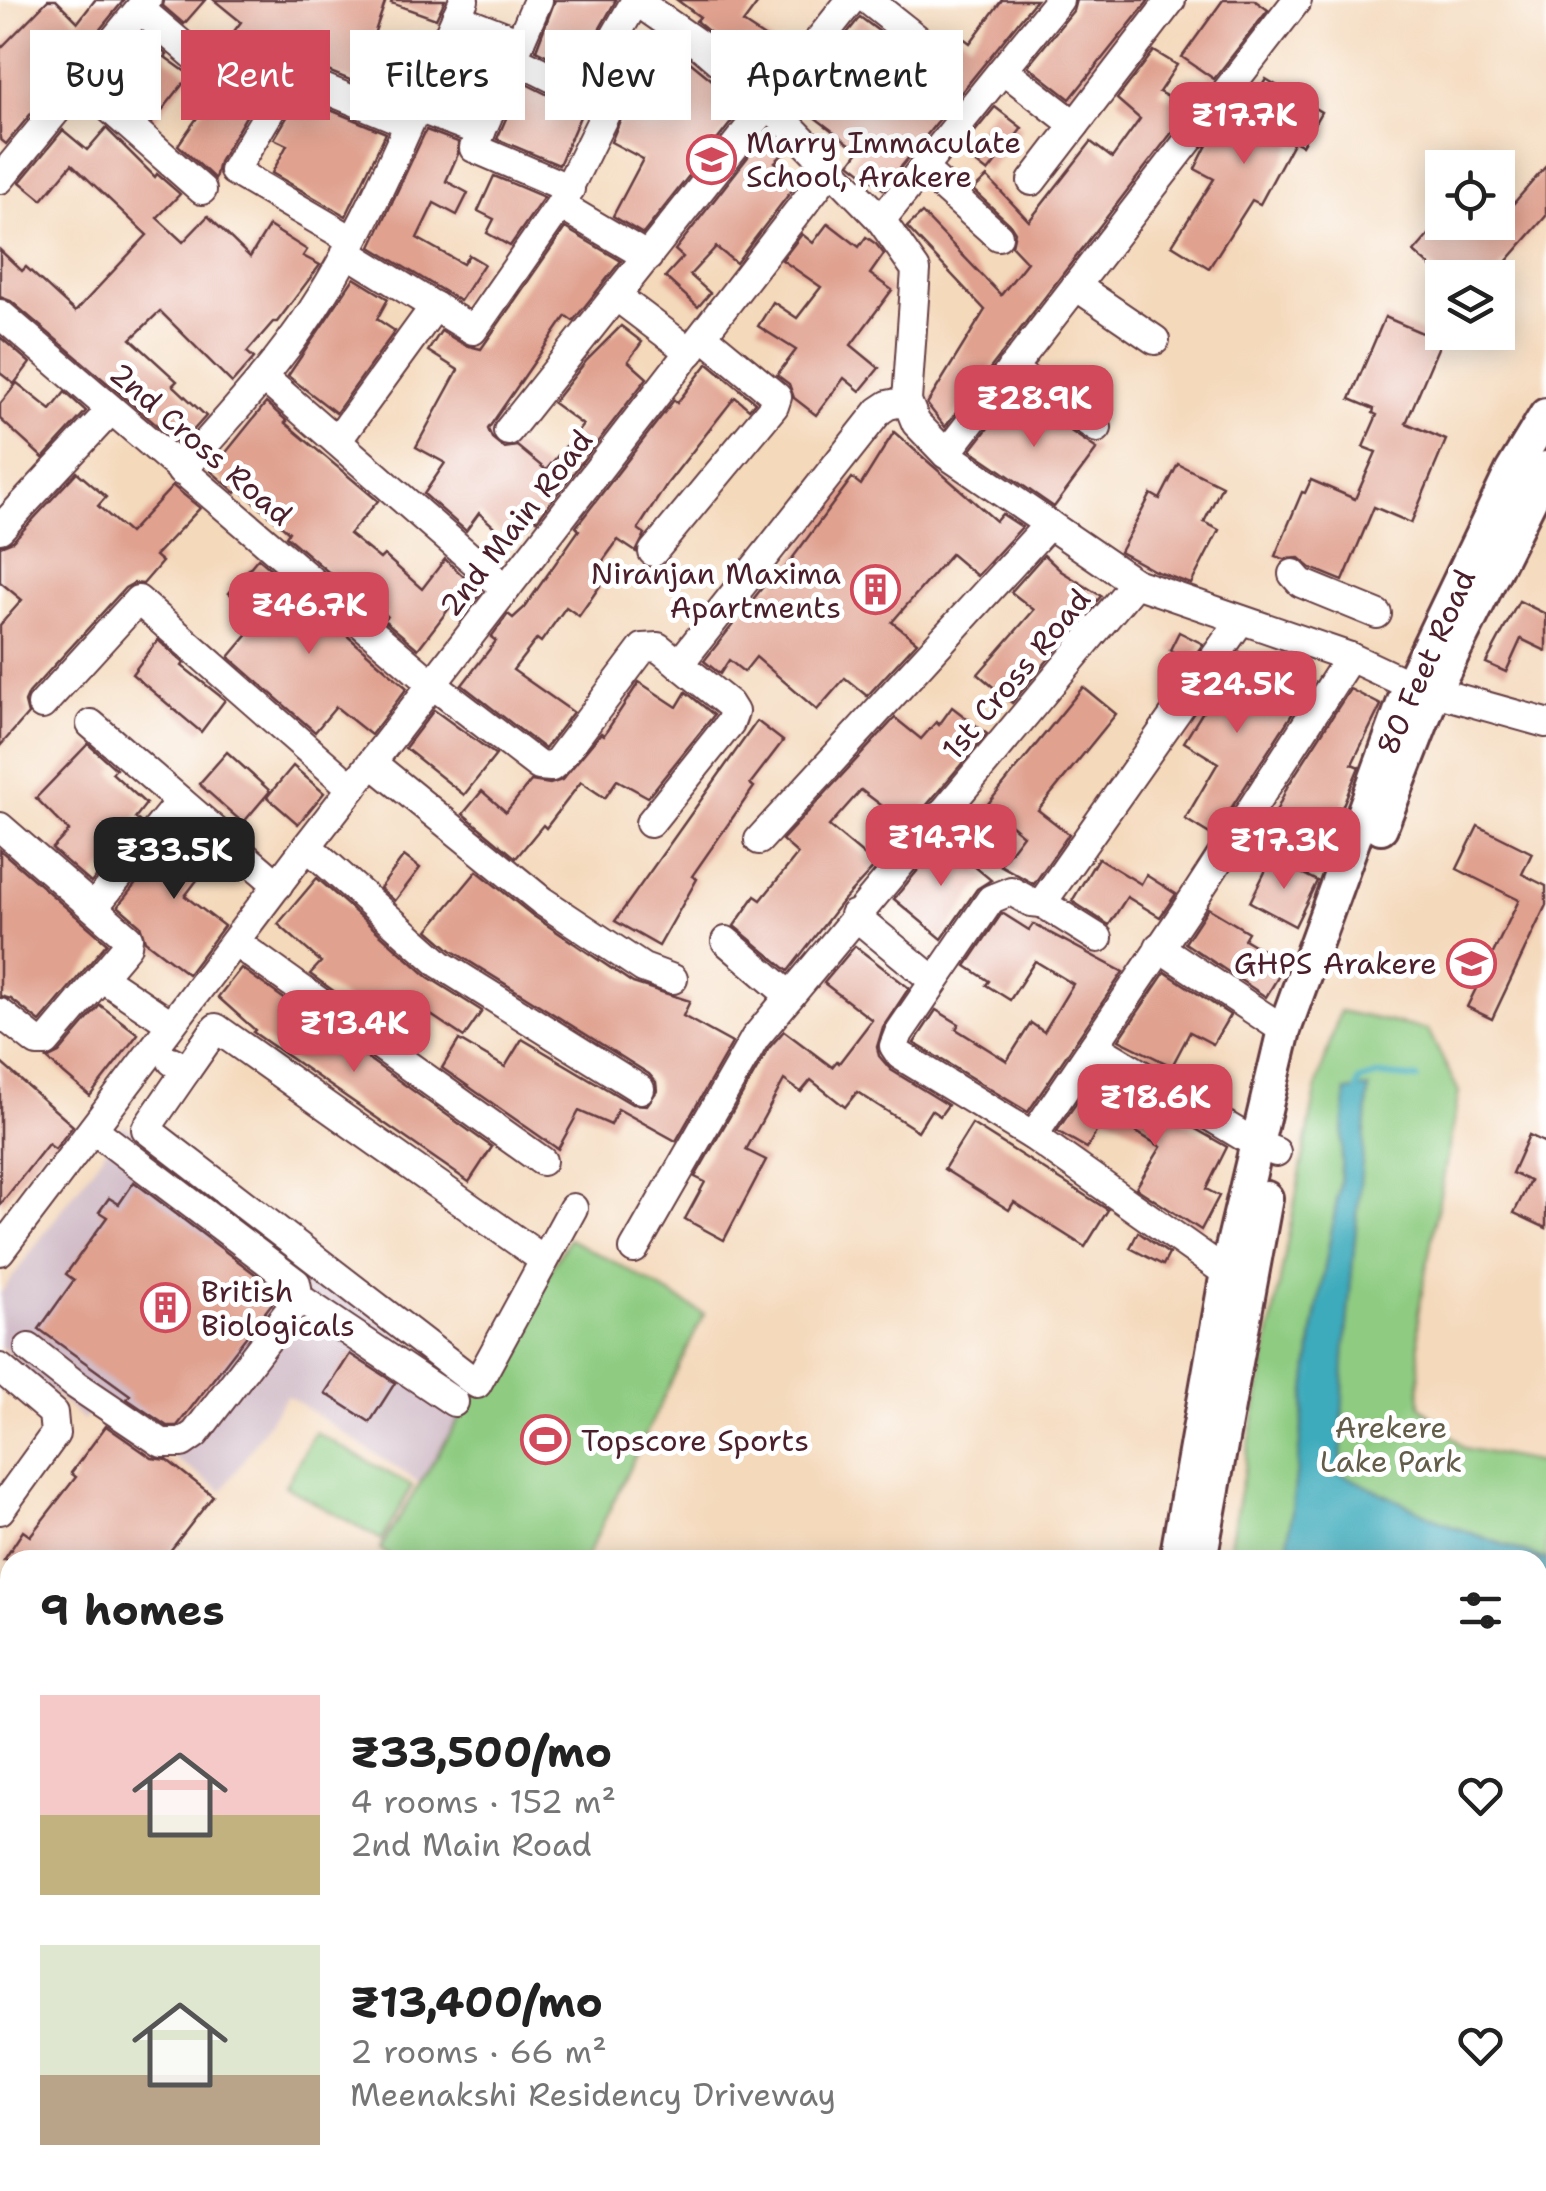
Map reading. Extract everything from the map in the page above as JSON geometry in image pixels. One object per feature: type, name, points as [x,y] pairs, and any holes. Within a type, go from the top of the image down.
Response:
[{"type":"main road","name":"80 Feet Road","points":[[1189,1550],[1252,1263],[1284,1030],[1512,471],[1541,432]]},
{"type":"main road","name":"80 Feet Road","points":[[1189,1550],[1227,1273],[1266,1148],[1422,688],[1546,468]]},
{"type":"street","points":[[525,30],[538,0]]},
{"type":"street","points":[[619,30],[636,0],[711,54]]},
{"type":"street","points":[[826,30],[850,0]]},
{"type":"street","points":[[868,0],[906,30]]},
{"type":"street","points":[[880,220],[1059,0]]},
{"type":"street","points":[[1032,181],[1171,0]]},
{"type":"street","points":[[946,454],[1297,0]]},
{"type":"street","points":[[122,30],[143,4],[181,41]]},
{"type":"street","points":[[460,8],[489,30]]},
{"type":"street","points":[[1004,70],[1076,125]]},
{"type":"street","points":[[0,179],[49,120]]},
{"type":"street","points":[[123,120],[202,190]]},
{"type":"street","points":[[265,120],[234,172],[474,330],[565,197],[602,120]]},
{"type":"street","points":[[182,471],[264,377],[313,309],[349,246],[409,120]]},
{"type":"street","points":[[432,120],[481,132]]},
{"type":"street","points":[[486,120],[474,148],[565,197],[648,256]]},
{"type":"street","points":[[508,431],[755,120]]},
{"type":"street","points":[[783,120],[880,220],[916,270],[908,401],[916,424],[946,454],[1135,583],[1350,658],[1422,688],[1546,723]]},
{"type":"street","points":[[923,168],[998,236]]},
{"type":"street","name":"2nd Main Road","points":[[0,1251],[10,1219],[93,1129],[830,170]]},
{"type":"street","points":[[1076,286],[1155,340]]},
{"type":"street","points":[[616,296],[777,397],[774,406],[653,552]]},
{"type":"street","points":[[336,442],[435,306]]},
{"type":"street","name":"2nd Cross Road","points":[[0,314],[432,684],[539,766],[550,767],[558,761],[643,648],[658,647],[679,664]]},
{"type":"street","points":[[1011,369],[1096,428]]},
{"type":"street","points":[[264,377],[506,589]]},
{"type":"street","points":[[650,823],[730,723],[734,712],[679,664],[879,411],[888,404],[908,401]]},
{"type":"street","points":[[0,529],[111,410]]},
{"type":"street","points":[[758,840],[1049,524]]},
{"type":"street","points":[[1293,574],[1301,583],[1377,614]]},
{"type":"street","name":"1st Cross Road","points":[[634,1249],[755,1038],[1135,583]]},
{"type":"street","points":[[42,705],[138,600],[352,788]]},
{"type":"street","points":[[1042,904],[1241,620]]},
{"type":"street","points":[[1033,1136],[1350,658]]},
{"type":"street","points":[[91,724],[278,884]]},
{"type":"street","points":[[372,763],[542,901],[643,968],[673,979]]},
{"type":"street","points":[[103,896],[180,801]]},
{"type":"street","points":[[0,826],[126,934],[128,943],[46,1042],[36,1042],[0,1013]]},
{"type":"street","points":[[307,846],[440,964],[640,1088]]},
{"type":"street","points":[[1098,938],[1042,904],[1010,891],[991,898],[894,1046],[900,1055],[1033,1136],[1227,1273]]},
{"type":"street","points":[[854,915],[934,981]]},
{"type":"street","points":[[726,941],[790,996]]},
{"type":"street","points":[[235,942],[542,1161]]},
{"type":"street","points":[[1159,947],[1284,1030]]},
{"type":"street","points":[[101,978],[171,1024]]},
{"type":"street","points":[[544,1260],[216,1028],[146,1129],[477,1384],[573,1208]]},
{"type":"street","points":[[1094,1046],[1266,1148]]},
{"type":"street","points":[[152,1052],[184,1073]]},
{"type":"street","points":[[93,1129],[296,1283],[299,1298],[454,1402]]},
{"type":"street","points":[[28,1348],[162,1443],[182,1443],[195,1434],[299,1298]]},
{"type":"street","points":[[0,1368],[52,1413],[54,1434],[0,1510]]},
{"type":"street","points":[[52,1413],[76,1385]]},
{"type":"shaded area","points":[[124,1125],[476,1395],[421,1484],[287,1395],[222,1491],[95,1404],[84,1420],[0,1346],[0,1294]]},
{"type":"green space","name":"Arekere Lake Park","points":[[1340,1011],[1428,1030],[1459,1092],[1418,1314],[1420,1405],[1464,1448],[1546,1464],[1546,1550],[1518,1550],[1454,1527],[1341,1475],[1344,1357],[1368,1088],[1346,1092],[1340,1184],[1313,1333],[1287,1550],[1229,1550],[1317,1085]]},
{"type":"green space","name":"Topscore Sports","points":[[569,1239],[704,1314],[590,1550],[380,1549]]},
{"type":"green space","points":[[315,1432],[412,1486],[382,1540],[285,1486]]},
{"type":"water","points":[[1369,1088],[1344,1357],[1341,1474],[1454,1527],[1518,1550],[1287,1550],[1313,1333],[1340,1184],[1346,1091]]},
{"type":"building","points":[[48,0],[56,0],[78,22],[95,0],[124,0],[99,30],[30,30],[30,115],[6,144],[0,139],[0,49]]},
{"type":"building","points":[[164,0],[205,0],[184,24],[163,6]]},
{"type":"building","points":[[214,0],[386,0],[376,30],[350,30],[350,80],[330,72],[330,30],[235,30],[241,22]]},
{"type":"building","points":[[445,0],[436,19],[391,3]]},
{"type":"building","points":[[555,0],[616,0],[599,30],[545,30],[545,54],[536,50]]},
{"type":"building","points":[[677,0],[760,0],[743,23],[754,30],[711,30],[711,33],[696,21],[700,17]]},
{"type":"building","points":[[1002,0],[1036,0],[963,90],[963,38],[970,43]]},
{"type":"building","points":[[1076,0],[1149,0],[1070,99],[1028,66],[1073,11]]},
{"type":"building","points":[[1223,0],[1254,0],[1268,10],[1214,79],[1182,57]]},
{"type":"building","points":[[860,17],[877,30],[850,30]]},
{"type":"building","points":[[161,50],[181,69],[181,86],[161,112]]},
{"type":"building","points":[[1154,51],[1177,65],[1159,92],[1190,109],[945,427],[927,404],[985,310],[907,227],[922,213],[1001,295],[1027,262],[1012,246],[1015,232],[1010,224],[973,190],[987,177],[1029,221],[1091,142],[1112,158],[1140,119],[1117,99]]},
{"type":"building","points":[[691,63],[711,79],[711,120],[733,120],[643,234],[613,216],[643,159],[611,142],[620,120],[691,120]]},
{"type":"building","points":[[1266,79],[1321,112],[1302,145],[1294,141],[1260,204],[1252,200],[1209,268],[1172,245],[1214,179],[1195,169],[1206,147],[1228,118],[1240,124]]},
{"type":"building","points":[[525,84],[545,94],[545,120],[579,120],[559,165],[497,139],[505,120],[525,120]]},
{"type":"building","points":[[995,107],[1022,128],[988,172],[960,150]]},
{"type":"building","points":[[330,110],[386,133],[346,216],[272,173],[287,145],[274,139],[285,120],[330,120]]},
{"type":"building","points":[[195,120],[244,120],[219,162],[215,179],[178,145]]},
{"type":"building","points":[[818,120],[939,120],[883,189],[850,163],[859,151]]},
{"type":"building","points":[[106,128],[155,177],[157,174],[180,194],[157,218],[183,242],[208,216],[250,257],[269,226],[307,250],[303,256],[320,265],[277,322],[247,352],[254,358],[232,383],[160,311],[131,339],[177,381],[173,385],[206,416],[180,445],[11,301],[0,297],[0,250],[22,271],[26,267],[75,312],[147,235],[72,164],[42,200],[20,182],[63,130],[87,150]]},
{"type":"building","points":[[426,130],[458,142],[458,154],[446,181],[468,193],[457,215],[434,203],[417,238],[463,264],[469,255],[484,264],[460,301],[371,247]]},
{"type":"building","points":[[766,134],[784,153],[775,162],[799,181],[736,263],[716,247],[690,275],[710,293],[698,307],[665,277],[683,257],[675,250]]},
{"type":"building","points":[[1546,166],[1546,216],[1508,260],[1425,262],[1414,252],[1425,239],[1515,240],[1515,202]]},
{"type":"building","points":[[494,176],[544,197],[510,246],[487,233],[494,219],[478,211]]},
{"type":"building","points":[[828,223],[859,247],[866,237],[876,244],[884,254],[870,274],[892,290],[851,345],[879,368],[860,391],[844,378],[816,415],[794,398],[789,384],[777,375],[796,350],[758,326],[773,302],[797,318],[821,287],[782,260],[802,234],[813,243]]},
{"type":"building","points":[[565,228],[621,261],[573,321],[566,316],[488,429],[492,438],[504,448],[517,446],[546,470],[583,425],[553,403],[621,326],[642,342],[628,361],[647,378],[537,520],[512,543],[479,513],[466,531],[424,494],[445,463],[416,447],[458,370],[428,351],[441,331],[481,349]]},
{"type":"building","points":[[354,278],[388,299],[377,319],[395,331],[336,413],[288,376]]},
{"type":"building","points":[[1385,317],[1425,334],[1425,350],[1437,350],[1406,423],[1446,440],[1411,523],[1374,507],[1343,581],[1311,568],[1299,558],[1275,556],[1311,480],[1355,499],[1376,452],[1363,447],[1377,415],[1374,409],[1350,399]]},
{"type":"building","points":[[0,337],[30,363],[14,384],[0,373]]},
{"type":"building","points":[[708,363],[755,402],[749,409],[735,397],[667,484],[638,529],[645,534],[636,552],[618,540],[592,576],[602,583],[579,616],[566,607],[541,642],[537,639],[513,670],[573,712],[545,749],[462,685],[496,641],[491,637],[508,614],[513,618],[524,608],[579,530],[576,527],[674,400],[677,403]]},
{"type":"building","points":[[17,383],[51,410],[65,392],[86,411],[43,458],[0,419],[0,404]]},
{"type":"building","points":[[1015,393],[1097,449],[1054,507],[971,450]]},
{"type":"building","points":[[266,403],[378,501],[349,534],[380,559],[384,555],[422,589],[445,559],[481,593],[463,615],[451,606],[418,649],[384,620],[387,616],[350,582],[346,587],[239,489],[236,493],[211,471]]},
{"type":"building","points":[[894,432],[996,521],[1002,514],[1022,527],[977,576],[951,554],[892,622],[917,642],[867,696],[845,678],[817,710],[756,657],[744,672],[729,660],[720,674],[704,661],[766,583],[771,587],[852,478],[861,485]]},
{"type":"building","points":[[1178,464],[1222,486],[1204,522],[1219,530],[1191,584],[1120,552],[1151,494],[1160,499]]},
{"type":"building","points":[[77,472],[106,497],[98,506],[129,533],[173,486],[200,508],[155,556],[162,562],[143,584],[125,588],[29,693],[25,702],[28,714],[0,746],[0,625],[22,600],[0,582],[0,546],[13,541]]},
{"type":"building","points":[[1044,555],[1061,571],[1101,596],[1012,703],[978,674],[1034,610],[1011,592]]},
{"type":"building","points":[[258,558],[407,688],[371,735],[336,707],[315,732],[229,657],[261,619],[229,593]]},
{"type":"building","points":[[1519,601],[1546,614],[1546,651],[1521,639],[1506,672],[1486,663]]},
{"type":"building","points":[[1179,632],[1203,644],[1191,661],[1170,650]]},
{"type":"building","points":[[158,640],[184,663],[182,666],[225,700],[201,732],[132,674]]},
{"type":"building","points":[[1240,652],[1278,677],[1273,685],[1300,702],[1213,836],[1185,819],[1218,763],[1184,742]]},
{"type":"building","points":[[639,682],[677,707],[686,692],[714,715],[648,797],[617,780],[605,798],[581,782],[546,828],[543,825],[516,858],[463,814],[482,791],[506,812],[531,781],[550,784],[562,780],[601,733],[604,735]]},
{"type":"building","points":[[1083,687],[1116,714],[1038,810],[1069,834],[1034,884],[1000,865],[1023,835],[987,805]]},
{"type":"building","points":[[1350,689],[1381,705],[1352,764],[1359,767],[1327,843],[1273,819],[1287,787]]},
{"type":"building","points":[[952,707],[987,734],[909,826],[861,790],[829,826],[876,865],[788,971],[734,926],[755,896],[761,900],[798,854],[782,840],[895,718],[921,739],[936,722],[939,725]]},
{"type":"building","points":[[434,710],[496,755],[464,795],[405,748]]},
{"type":"building","points":[[757,721],[783,741],[750,784],[754,787],[692,876],[697,879],[659,946],[615,921]]},
{"type":"building","points":[[88,744],[146,804],[135,818],[140,822],[91,883],[52,849],[69,831],[36,798]]},
{"type":"building","points":[[227,752],[270,791],[243,823],[199,784]]},
{"type":"building","points":[[293,766],[324,793],[298,824],[267,797]]},
{"type":"building","points":[[182,826],[216,855],[185,896],[224,926],[188,974],[145,941],[140,925],[118,906]]},
{"type":"building","points":[[1478,826],[1532,853],[1522,874],[1546,886],[1546,905],[1492,1019],[1467,1007],[1519,900],[1457,869]]},
{"type":"building","points":[[943,840],[991,880],[977,889],[942,939],[894,899]]},
{"type":"building","points":[[0,850],[107,943],[40,1022],[11,999],[0,996]]},
{"type":"building","points":[[404,856],[420,868],[395,901],[380,888]]},
{"type":"building","points":[[1098,858],[1141,884],[1146,875],[1176,894],[1160,917],[1127,897],[1109,925],[1072,901]]},
{"type":"building","points":[[1272,858],[1317,881],[1295,926],[1250,902]]},
{"type":"building","points":[[477,871],[532,915],[633,983],[690,1001],[683,1016],[732,1043],[676,1141],[618,1109],[611,1125],[579,1111],[558,1149],[442,1068],[459,1040],[505,1067],[522,1039],[632,1104],[647,1105],[657,1091],[649,1074],[451,950],[428,930]]},
{"type":"building","points":[[317,878],[428,977],[482,1011],[464,1037],[410,1001],[388,1030],[310,974],[321,962],[278,924]]},
{"type":"building","points":[[1208,908],[1248,932],[1244,939],[1286,964],[1266,997],[1185,943]]},
{"type":"building","points":[[1002,913],[1029,930],[1033,924],[1123,972],[1028,1112],[914,1043],[936,1010],[959,1024],[956,1029],[1007,1061],[1031,1023],[1044,1032],[1073,984],[1035,961],[1010,1000],[966,966]]},
{"type":"building","points":[[855,946],[909,988],[883,1027],[877,1047],[879,1056],[891,1070],[948,1105],[940,1116],[931,1110],[918,1131],[857,1092],[845,1107],[811,1080],[801,1092],[784,1080],[746,1150],[766,1160],[724,1240],[685,1219],[705,1182],[695,1177],[769,1048],[784,1031],[832,1067],[872,1020],[824,983]]},
{"type":"building","points":[[241,968],[492,1147],[469,1182],[253,1032],[218,997]]},
{"type":"building","points":[[1165,972],[1230,1015],[1213,1044],[1190,1032],[1172,1066],[1119,1040]]},
{"type":"building","points":[[100,1005],[138,1034],[90,1096],[47,1059],[59,1053]]},
{"type":"building","points":[[0,1062],[73,1126],[55,1149],[48,1144],[0,1205]]},
{"type":"building","points":[[1099,1070],[1122,1084],[1116,1096],[1147,1112],[1152,1104],[1227,1147],[1206,1189],[1219,1196],[1201,1230],[1136,1188],[1161,1147],[1106,1114],[1087,1148],[1057,1131]]},
{"type":"building","points":[[972,1124],[1108,1210],[1085,1247],[1014,1202],[1009,1210],[944,1169]]},
{"type":"building","points":[[1529,1135],[1546,1143],[1546,1228],[1514,1213],[1530,1181],[1512,1173]]},
{"type":"building","name":"British Biologicals","points":[[134,1182],[280,1293],[177,1426],[167,1426],[127,1399],[130,1395],[39,1329],[74,1280],[66,1274],[107,1217],[99,1212],[109,1198],[119,1204]]},
{"type":"building","points":[[1138,1232],[1169,1254],[1163,1265],[1130,1248]]},
{"type":"building","points":[[350,1354],[395,1383],[370,1422],[325,1393]]},
{"type":"building","points":[[106,1426],[152,1458],[167,1460],[213,1496],[171,1550],[11,1550],[23,1531],[30,1536],[76,1477],[71,1473]]},
{"type":"waterway","points":[[1357,1090],[1359,1081],[1379,1075],[1417,1079]]},
{"type":"place","name":"Marry Immaculate School, Arakere","points":[[711,159]]},
{"type":"place","name":"Niranjan Maxima Apartments","points":[[876,590]]},
{"type":"place","name":"GHPS Arakere","points":[[1472,963]]},
{"type":"place","name":"British Biologicals","points":[[166,1308]]},
{"type":"place","name":"Topscore Sports","points":[[546,1440]]}]
